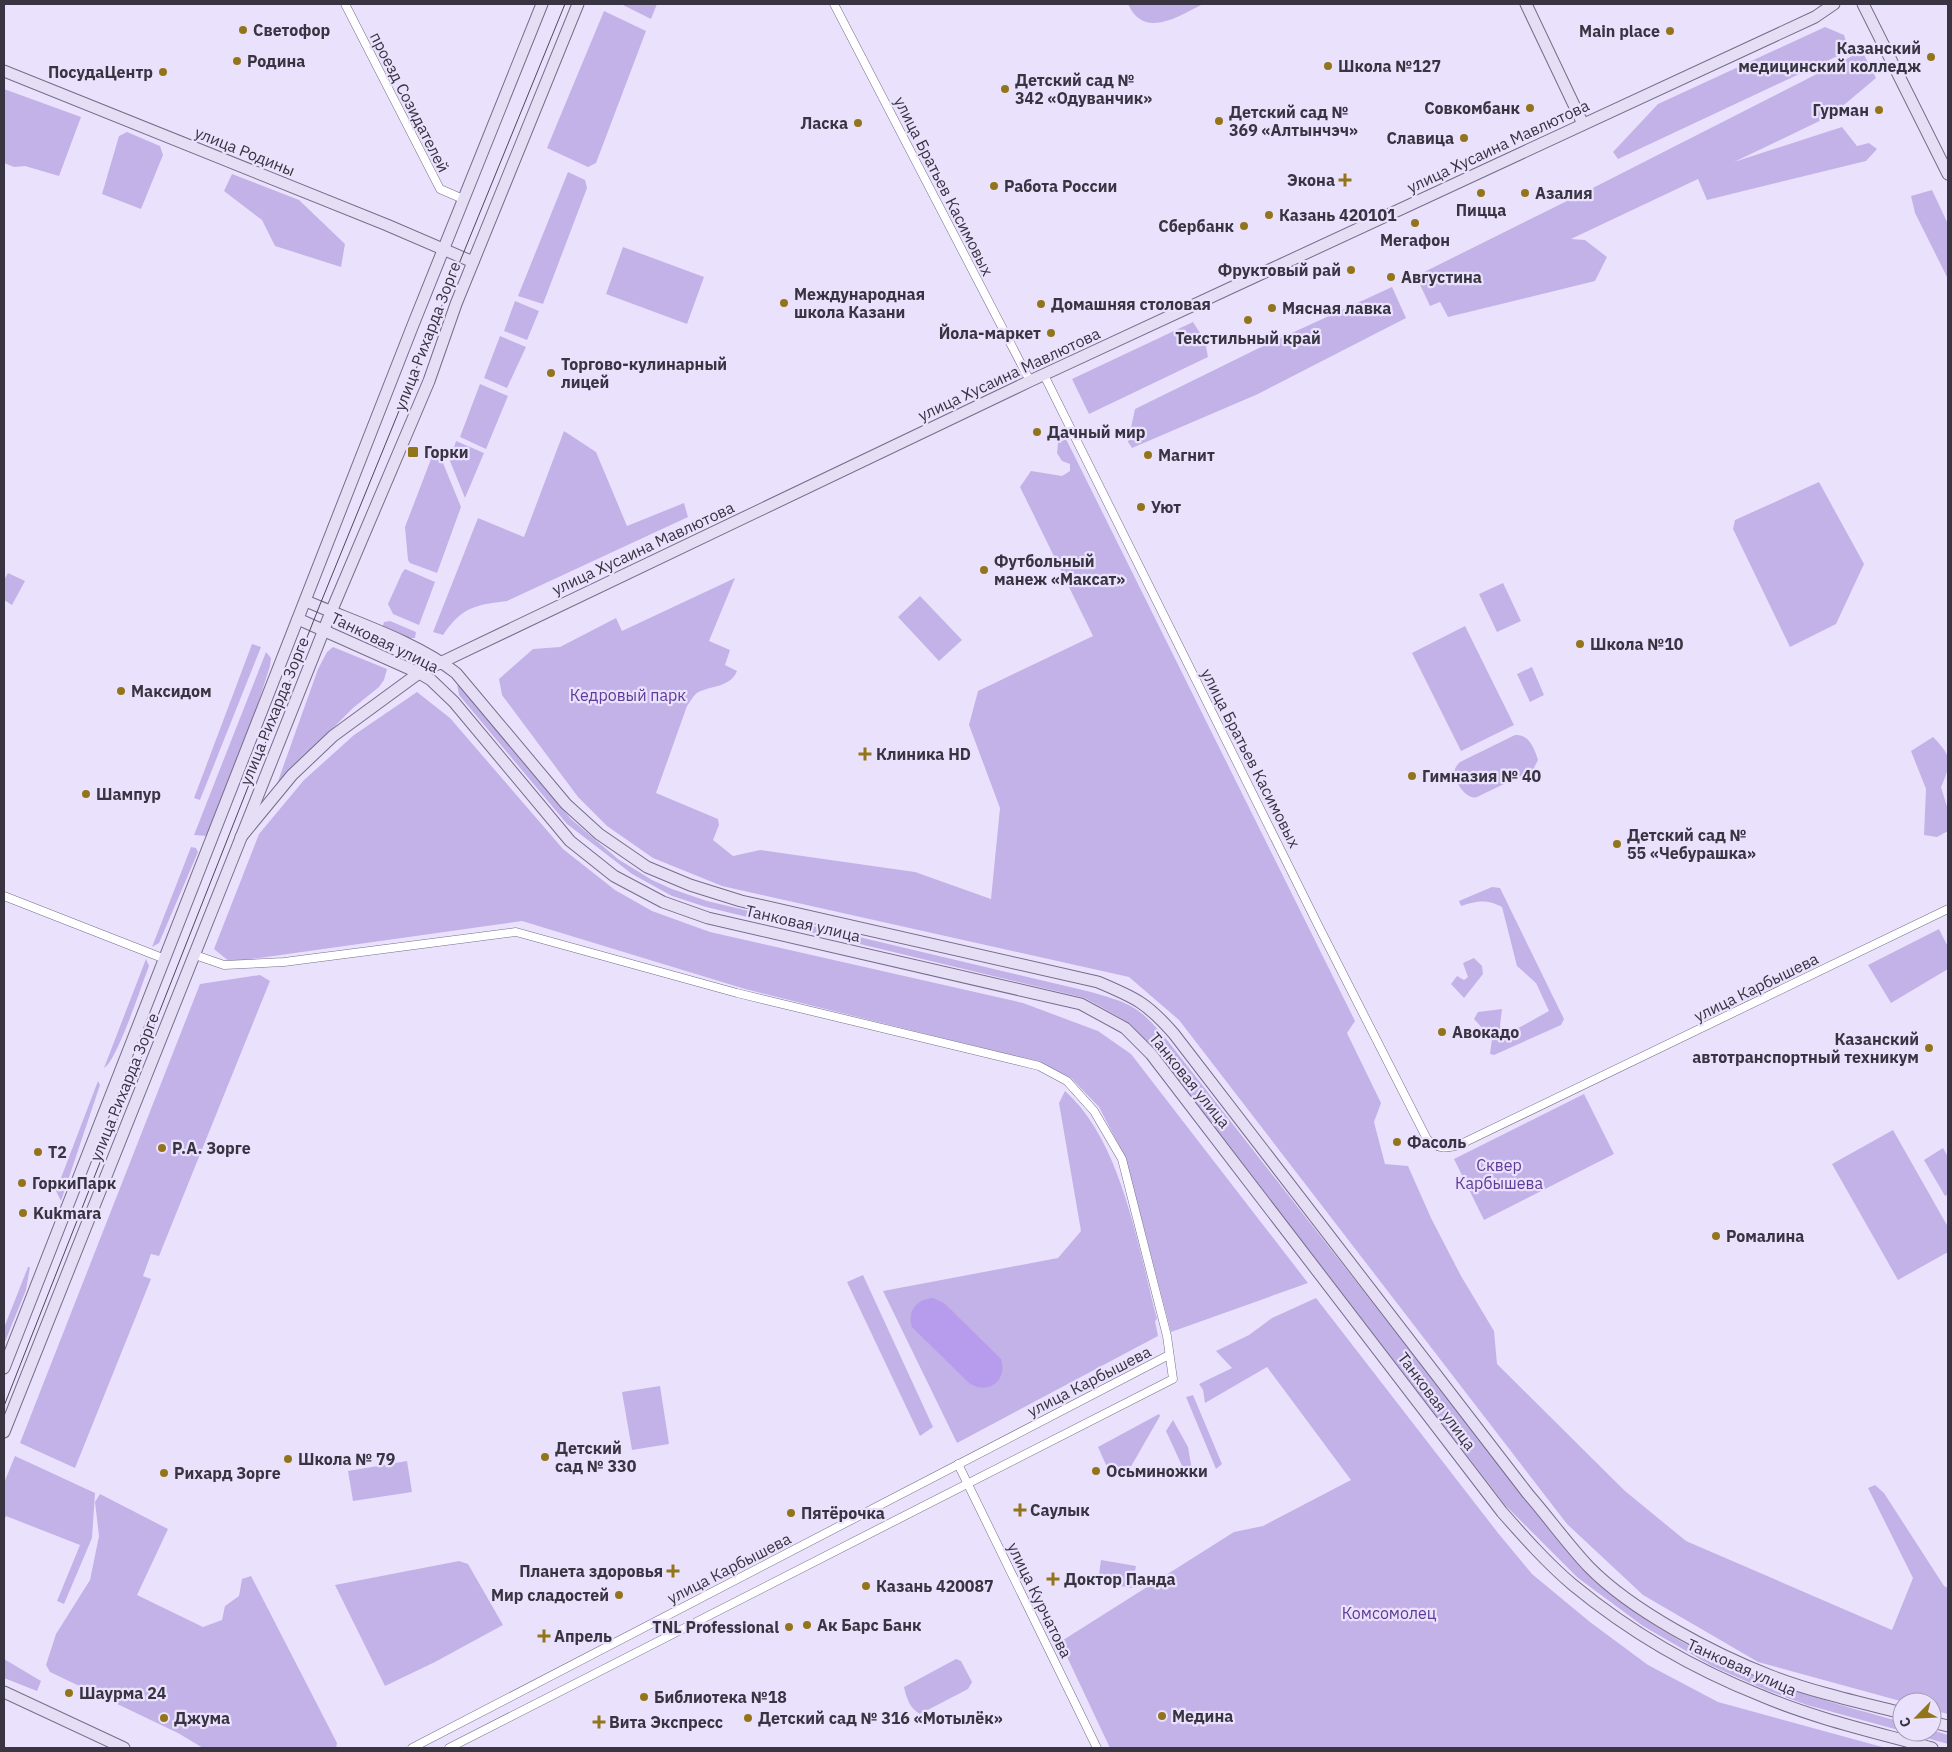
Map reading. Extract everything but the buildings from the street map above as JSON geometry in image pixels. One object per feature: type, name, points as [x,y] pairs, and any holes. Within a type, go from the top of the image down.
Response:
[{"type":"main road","name":"улица Рихарда Зорге","points":[[4,1368],[443,248],[542,4]]},
{"type":"main road","name":"улица Рихарда Зорге","points":[[4,1432],[331,612],[429,381],[473,262],[578,4]]},
{"type":"main road","points":[[1526,4],[1583,124]]},
{"type":"main road","name":"улица Хусаина Мавлютова","points":[[241,837],[292,775],[333,736],[419,673],[1030,381],[1815,16],[1834,4]]},
{"type":"main road","points":[[1863,4],[1948,174]]},
{"type":"main road","name":"улица Родины","points":[[4,71],[443,248],[473,262]]},
{"type":"main road","name":"Танковая улица","points":[[306,601],[414,647],[442,662],[471,688],[566,804],[599,834],[647,866],[690,885],[741,900],[1098,982],[1144,1003],[1174,1034],[1528,1494],[1590,1567],[1612,1587],[1650,1615],[1717,1652],[1771,1676],[1892,1710]]},
{"type":"main road","name":"Танковая улица","points":[[298,619],[419,673],[437,685],[454,702],[570,841],[614,876],[663,902],[708,918],[1081,1004],[1125,1028],[1151,1054],[1502,1512],[1529,1542],[1572,1584],[1638,1632],[1707,1673],[1762,1697],[1805,1712],[1932,1748]]},
{"type":"main road","points":[[4,1692],[124,1748]]},
{"type":"street","name":"проезд Созидателей","points":[[345,4],[440,189],[463,199]]},
{"type":"street","name":"улица Братьев Касимовых","points":[[834,4],[1030,381]]},
{"type":"street","name":"улица Братьев Касимовых","points":[[1044,375],[1423,1130],[1432,1144],[1440,1148]]},
{"type":"street","points":[[4,896],[165,959]]},
{"type":"street","name":"улица Карбышева","points":[[1440,1148],[1459,1144],[1948,909]]},
{"type":"street","points":[[195,954],[224,965],[284,962],[516,932],[737,993],[1039,1066],[1066,1081],[1094,1111],[1122,1159],[1166,1336],[1169,1355]]},
{"type":"street","name":"улица Карбышева","points":[[412,1748],[1169,1355],[1173,1379],[449,1748]]},
{"type":"street","name":"улица Курчатова","points":[[958,1464],[1097,1748]]},
{"type":"green space","points":[[621,4],[657,4],[651,19]]},
{"type":"green space","points":[[1128,4],[1203,4],[1173,19],[1152,23],[1143,21],[1135,15]]},
{"type":"green space","points":[[604,11],[646,31],[596,163],[588,167],[547,148]]},
{"type":"green space","points":[[1825,27],[1844,35],[1848,48],[1844,53],[1618,159],[1613,152],[1658,104]]},
{"type":"green space","points":[[1862,51],[1876,78],[1832,115],[1734,162],[1842,127],[1857,146],[1869,143],[1877,149],[1866,161],[1707,200],[1698,179],[1571,239],[1585,240],[1607,257],[1595,281],[1448,317],[1440,302],[1430,306],[1416,276]]},
{"type":"green space","points":[[4,89],[81,117],[59,176],[25,166],[14,167],[4,163]]},
{"type":"green space","points":[[127,132],[160,146],[163,155],[141,209],[102,194],[119,136]]},
{"type":"green space","points":[[568,172],[585,180],[587,188],[543,304],[518,296]]},
{"type":"green space","points":[[232,174],[299,200],[345,244],[341,267],[275,246],[262,220],[224,191]]},
{"type":"green space","points":[[1932,190],[1948,224],[1948,279],[1915,213],[1911,196]]},
{"type":"green space","points":[[623,247],[704,277],[687,324],[606,294]]},
{"type":"green space","points":[[1392,287],[1406,318],[1258,394],[1132,448],[1128,442],[1135,409],[1257,349]]},
{"type":"green space","points":[[515,301],[539,311],[527,340],[504,331]]},
{"type":"green space","points":[[1193,322],[1205,341],[1208,357],[1089,414],[1072,379]]},
{"type":"green space","points":[[500,336],[526,347],[507,388],[484,378]]},
{"type":"green space","points":[[480,384],[508,396],[486,449],[460,437]]},
{"type":"green space","points":[[564,431],[596,452],[627,526],[684,503],[688,517],[507,601],[486,604],[470,609],[457,618],[443,635],[433,632],[478,518],[524,537]]},
{"type":"green space","name":"Кедровый парк","points":[[1066,439],[1355,1021],[1347,1033],[1381,1103],[1374,1122],[1385,1164],[1408,1166],[1431,1218],[1461,1276],[1494,1331],[1497,1364],[1625,1491],[1686,1541],[1892,1630],[1913,1578],[1868,1488],[1875,1485],[1884,1493],[1944,1586],[1948,1588],[1948,1714],[1942,1712],[1942,1692],[1892,1692],[1892,1699],[1758,1662],[1643,1595],[1567,1524],[1179,1020],[1129,977],[722,886],[653,858],[607,826],[578,797],[502,695],[499,679],[533,649],[560,647],[616,618],[622,631],[735,578],[709,641],[730,650],[725,665],[737,671],[725,683],[697,693],[687,706],[656,793],[718,819],[719,825],[713,840],[733,856],[760,850],[915,872],[991,899],[1000,808],[969,725],[978,691],[1093,636],[1020,487],[1031,471],[1062,476],[1070,471],[1070,464],[1062,461],[1057,453],[1058,443]]},
{"type":"green space","points":[[456,441],[484,453],[465,498],[450,461]]},
{"type":"green space","points":[[436,446],[461,507],[437,573],[410,563],[408,560],[405,527]]},
{"type":"green space","points":[[1819,482],[1864,564],[1836,624],[1790,647],[1733,529],[1735,520]]},
{"type":"green space","points":[[405,569],[435,582],[419,625],[393,614],[388,604]]},
{"type":"green space","points":[[8,573],[25,581],[12,605],[4,600],[4,580]]},
{"type":"green space","points":[[1503,583],[1521,621],[1497,632],[1479,594]]},
{"type":"green space","points":[[920,596],[962,640],[939,661],[898,617]]},
{"type":"green space","points":[[390,621],[416,632],[415,638],[408,638],[382,629],[384,622]]},
{"type":"green space","points":[[1465,626],[1514,725],[1461,751],[1412,653]]},
{"type":"green space","points":[[252,644],[261,647],[200,800],[194,798]]},
{"type":"green space","points":[[333,647],[387,669],[384,680],[379,687],[353,708],[277,784],[318,669],[327,652]]},
{"type":"green space","points":[[266,652],[271,658],[270,666],[255,713],[207,836],[194,835]]},
{"type":"green space","points":[[1532,667],[1544,695],[1530,702],[1517,674]]},
{"type":"green space","points":[[457,685],[464,690],[571,819],[618,859],[652,880],[707,901],[1087,991],[1114,999],[1140,1012],[1167,1040],[1552,1532],[1587,1571],[1610,1592],[1643,1617],[1677,1639],[1712,1658],[1748,1674],[1824,1700],[1892,1719],[1892,1728],[1807,1705],[1766,1690],[1712,1666],[1643,1626],[1578,1578],[1506,1506],[1155,1051],[1128,1022],[1085,998],[706,907],[672,896],[632,874],[567,824],[459,695]]},
{"type":"green space","points":[[417,692],[450,718],[563,849],[615,890],[652,911],[710,932],[1023,1003],[1098,1031],[1131,1054],[1308,1283],[1171,1332],[1126,1159],[1099,1107],[1071,1078],[1039,1062],[745,989],[522,921],[230,962],[214,949],[259,834],[304,780],[354,735]]},
{"type":"green space","points":[[1515,735],[1520,735],[1527,739],[1533,747],[1538,760],[1533,770],[1477,797],[1468,796],[1464,793],[1456,778],[1455,769],[1458,764]]},
{"type":"green space","points":[[1933,737],[1944,749],[1948,760],[1947,771],[1941,787],[1948,810],[1948,831],[1937,837],[1924,835],[1926,789],[1911,751]]},
{"type":"green space","points":[[191,847],[196,848],[198,852],[159,943],[152,947]]},
{"type":"green space","points":[[1492,887],[1500,888],[1564,1019],[1561,1025],[1494,1055],[1490,1054],[1492,1039],[1474,1019],[1478,1012],[1502,1009],[1500,1026],[1504,1036],[1549,1011],[1536,983],[1517,966],[1502,907],[1482,902],[1461,906],[1459,901]]},
{"type":"green space","points":[[1939,929],[1948,947],[1948,969],[1891,1003],[1868,965]]},
{"type":"green space","points":[[1474,958],[1482,966],[1483,974],[1464,998],[1451,984],[1457,976],[1464,980],[1468,977],[1463,963]]},
{"type":"green space","points":[[146,959],[149,966],[129,1021],[116,1052],[104,1068]]},
{"type":"green space","points":[[260,975],[270,981],[159,1256],[151,1254],[143,1276],[151,1279],[75,1468],[20,1443],[200,984]]},
{"type":"green space","points":[[98,1081],[100,1085],[61,1201],[56,1191]]},
{"type":"green space","points":[[1065,1091],[1085,1112],[1101,1138],[1114,1166],[1135,1229],[1157,1319],[1155,1321],[1158,1336],[957,1443],[883,1291],[1058,1258],[1081,1231],[1059,1103]]},
{"type":"green space","name":"Сквер Карбышева","points":[[1584,1094],[1614,1154],[1484,1220],[1454,1159]]},
{"type":"green space","points":[[1893,1130],[1948,1227],[1948,1252],[1898,1280],[1832,1164]]},
{"type":"green space","points":[[1943,1148],[1948,1157],[1948,1194],[1945,1196],[1924,1160]]},
{"type":"green space","points":[[28,1267],[30,1267],[26,1290],[4,1344],[4,1328]]},
{"type":"green space","points":[[863,1275],[933,1427],[920,1436],[847,1282]]},
{"type":"green space","name":"Комсомолец","points":[[1316,1298],[1498,1533],[1532,1574],[1590,1622],[1648,1665],[1718,1702],[1886,1748],[1110,1748],[1060,1642],[1234,1532],[1263,1526],[1351,1480],[1267,1367],[1205,1403],[1203,1390],[1199,1384],[1232,1368],[1216,1351],[1249,1335],[1272,1318]]},
{"type":"green space","points":[[660,1386],[669,1444],[632,1450],[622,1392]]},
{"type":"green space","points":[[1193,1395],[1222,1464],[1216,1469],[1186,1397]]},
{"type":"green space","points":[[1159,1414],[1160,1416],[1129,1470],[1111,1476],[1098,1447]]},
{"type":"green space","points":[[1173,1420],[1188,1447],[1192,1470],[1183,1468],[1166,1431]]},
{"type":"green space","points":[[15,1456],[95,1493],[92,1538],[64,1604],[57,1601],[80,1545],[6,1516],[4,1521],[4,1483]]},
{"type":"green space","points":[[407,1461],[412,1492],[353,1501],[348,1471]]},
{"type":"green space","points":[[100,1494],[168,1529],[137,1595],[203,1627],[222,1620],[225,1606],[239,1596],[242,1579],[251,1576],[337,1743],[336,1748],[203,1748],[178,1733],[50,1672],[46,1665],[56,1634],[90,1580],[99,1536],[95,1502]]},
{"type":"green space","points":[[1101,1560],[1136,1566],[1132,1588],[1098,1582]]},
{"type":"green space","points":[[459,1561],[468,1564],[503,1625],[435,1662],[385,1686],[335,1585]]},
{"type":"green space","points":[[4,1659],[41,1681],[37,1691],[4,1678]]},
{"type":"green space","points":[[956,1659],[961,1661],[972,1682],[968,1689],[920,1714],[917,1712],[909,1702],[904,1687]]},
{"type":"green space","points":[[1942,1733],[1948,1735],[1948,1744],[1941,1742]]},
{"type":"shaded area","points":[[933,1298],[944,1303],[1001,1359],[1002,1373],[995,1384],[983,1388],[969,1383],[912,1327],[911,1316],[914,1307],[922,1301]]},
{"type":"tram line","points":[[4,1406],[319,607],[565,4]]},
{"type":"place","name":"Светофор","points":[[243,30]]},
{"type":"place","name":"Main place","points":[[1670,31]]},
{"type":"place","name":"Казанский медицинский колледж","points":[[1931,57]]},
{"type":"place","name":"Родина","points":[[237,61]]},
{"type":"place","name":"Школа №127","points":[[1328,66]]},
{"type":"place","name":"ПосудаЦентр","points":[[163,72]]},
{"type":"place","name":"Детский сад № 342 «Одуванчик»","points":[[1005,89]]},
{"type":"place","name":"Совкомбанк","points":[[1530,108]]},
{"type":"place","name":"Гурман","points":[[1879,110]]},
{"type":"place","name":"Детский сад № 369 «Алтынчэч»","points":[[1219,121]]},
{"type":"place","name":"Ласка","points":[[858,123]]},
{"type":"place","name":"Славица","points":[[1464,138]]},
{"type":"place","name":"Экона","points":[[1345,180]]},
{"type":"place","name":"Работа России","points":[[994,186]]},
{"type":"place","name":"Пицца","points":[[1481,193]]},
{"type":"place","name":"Азалия","points":[[1525,193]]},
{"type":"place","name":"Казань 420101","points":[[1269,215]]},
{"type":"place","name":"Мегафон","points":[[1415,223]]},
{"type":"place","name":"Сбербанк","points":[[1244,226]]},
{"type":"place","name":"Фруктовый рай","points":[[1351,270]]},
{"type":"place","name":"Августина","points":[[1391,277]]},
{"type":"place","name":"Международная школа Казани","points":[[784,303]]},
{"type":"place","name":"Домашняя столовая","points":[[1041,304]]},
{"type":"place","name":"Мясная лавка","points":[[1272,308]]},
{"type":"place","name":"Текстильный край","points":[[1248,320]]},
{"type":"place","name":"Йола-маркет","points":[[1051,333]]},
{"type":"place","name":"Торгово-кулинарный лицей","points":[[551,373]]},
{"type":"place","name":"Дачный мир","points":[[1037,432]]},
{"type":"place","name":"Горки","points":[[413,452]]},
{"type":"place","name":"Магнит","points":[[1148,455]]},
{"type":"place","name":"Уют","points":[[1141,507]]},
{"type":"place","name":"Футбольный манеж «Максат»","points":[[984,570]]},
{"type":"place","name":"Школа №10","points":[[1580,644]]},
{"type":"place","name":"Максидом","points":[[121,691]]},
{"type":"place","name":"Клиника HD","points":[[865,754]]},
{"type":"place","name":"Гимназия № 40","points":[[1412,776]]},
{"type":"place","name":"Шампур","points":[[86,794]]},
{"type":"place","name":"Детский сад № 55 «Чебурашка»","points":[[1617,844]]},
{"type":"place","name":"Авокадо","points":[[1442,1032]]},
{"type":"place","name":"Казанский автотранспортный техникум","points":[[1929,1048]]},
{"type":"place","name":"Фасоль","points":[[1397,1142]]},
{"type":"place","name":"Р.А. Зорге","points":[[162,1148]]},
{"type":"place","name":"T2","points":[[38,1152]]},
{"type":"place","name":"ГоркиПарк","points":[[22,1183]]},
{"type":"place","name":"Kukmara","points":[[23,1213]]},
{"type":"place","name":"Ромалина","points":[[1716,1236]]},
{"type":"place","name":"Детский сад № 330","points":[[545,1457]]},
{"type":"place","name":"Школа № 79","points":[[288,1459]]},
{"type":"place","name":"Осьминожки","points":[[1096,1471]]},
{"type":"place","name":"Рихард Зорге","points":[[164,1473]]},
{"type":"place","name":"Саулык","points":[[1020,1510]]},
{"type":"place","name":"Пятёрочка","points":[[791,1513]]},
{"type":"place","name":"Планета здоровья","points":[[673,1571]]},
{"type":"place","name":"Доктор Панда","points":[[1053,1579]]},
{"type":"place","name":"Казань 420087","points":[[866,1586]]},
{"type":"place","name":"Мир сладостей","points":[[619,1595]]},
{"type":"place","name":"Ак Барс Банк","points":[[807,1625]]},
{"type":"place","name":"TNL Professional","points":[[789,1627]]},
{"type":"place","name":"Апрель","points":[[544,1636]]},
{"type":"place","name":"Шаурма 24","points":[[69,1693]]},
{"type":"place","name":"Библиотека №18","points":[[644,1697]]},
{"type":"place","name":"Медина","points":[[1162,1716]]},
{"type":"place","name":"Джума","points":[[164,1718]]},
{"type":"place","name":"Детский сад № 316 «Мотылёк»","points":[[748,1718]]},
{"type":"place","name":"Вита Экспресс","points":[[599,1722]]}]
